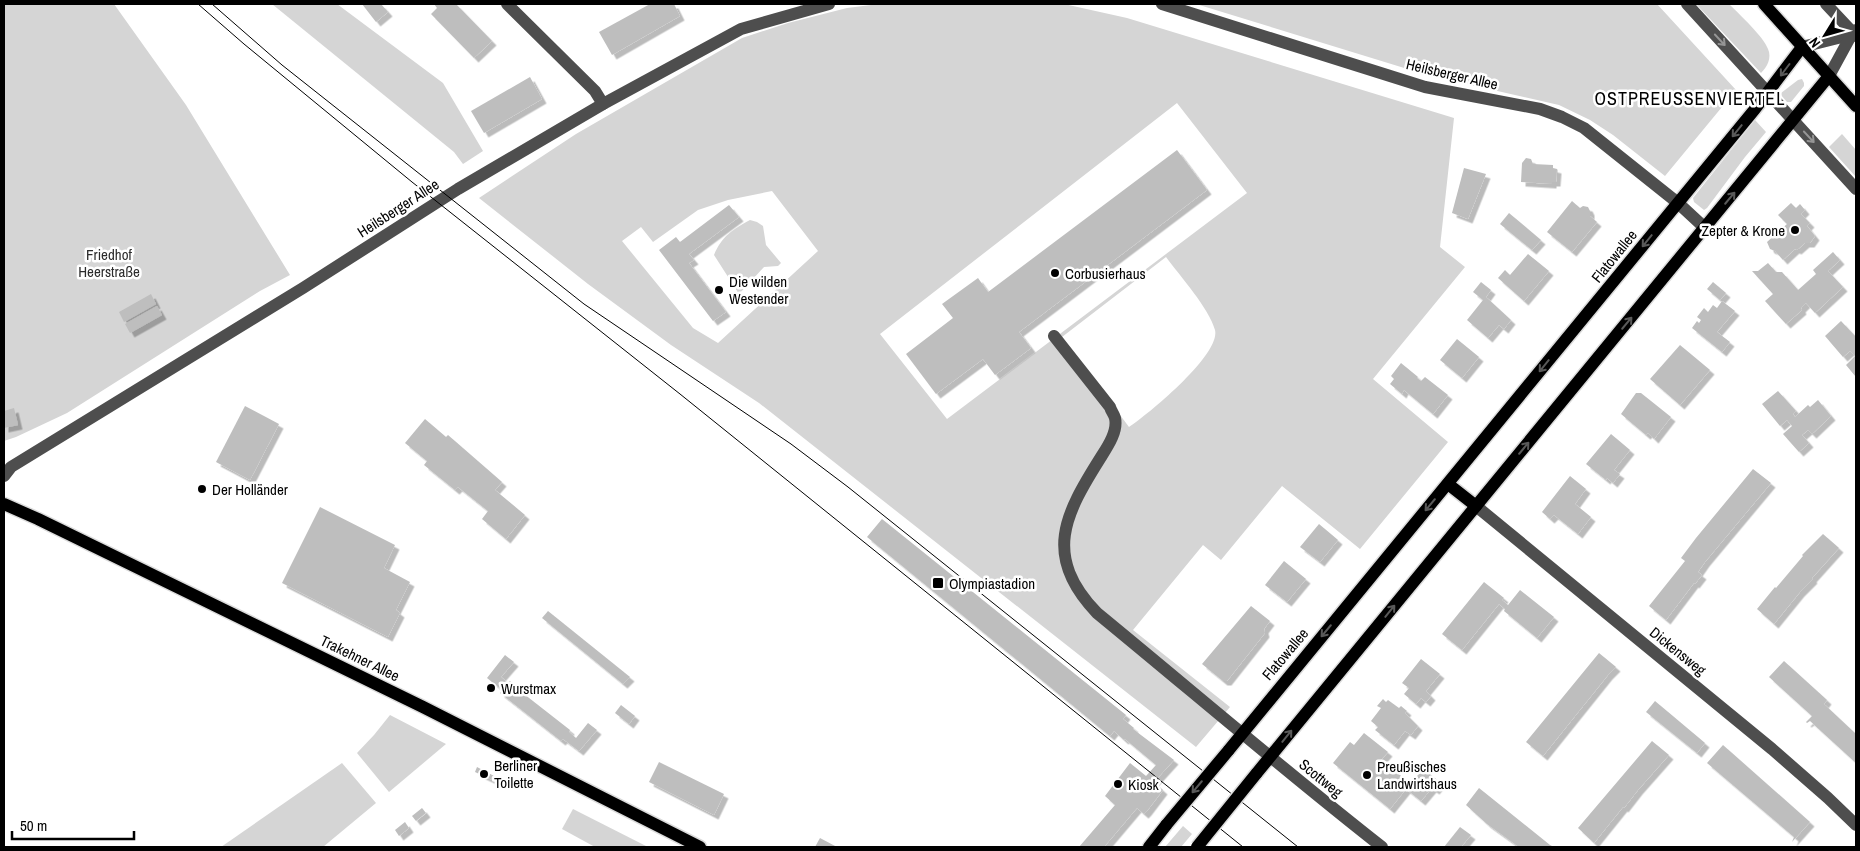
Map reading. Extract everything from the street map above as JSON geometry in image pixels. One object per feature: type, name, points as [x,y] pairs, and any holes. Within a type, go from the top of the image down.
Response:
[{"type":"main road","points":[[1764,4],[1856,106]]},
{"type":"main road","name":"Flatowallee","points":[[1149,847],[1768,93],[1802,47]]},
{"type":"main road","points":[[1197,847],[1829,76]]},
{"type":"main road","points":[[1448,484],[1476,506]]},
{"type":"main road","name":"Trakehner Allee","points":[[4,504],[423,706],[700,847]]},
{"type":"street","points":[[507,4],[595,91],[603,104]]},
{"type":"street","name":"Heilsberger Allee","points":[[4,476],[11,467],[303,288],[458,189],[603,104],[741,29],[829,4]]},
{"type":"street","name":"Heilsberger Allee","points":[[1162,4],[1425,87],[1540,109],[1562,117],[1584,128],[1678,203],[1705,228]]},
{"type":"street","points":[[1687,4],[1856,189]]},
{"type":"street","points":[[1826,4],[1855,33]]},
{"type":"street","points":[[1802,47],[1855,33]]},
{"type":"street","points":[[1829,76],[1855,33]]},
{"type":"street","name":"Scottweg","points":[[1054,336],[1110,408],[1115,419],[1110,444],[1076,498],[1065,527],[1064,548],[1074,583],[1086,602],[1210,706],[1240,734],[1382,847]]},
{"type":"street","name":"Dickensweg","points":[[1476,506],[1772,749],[1856,825]]},
{"type":"green space","name":"Friedhof Heerstraße","points":[[4,4],[114,4],[186,105],[290,275],[260,291],[67,413],[4,441]]},
{"type":"green space","points":[[272,4],[337,4],[443,83],[483,151],[463,164],[454,152]]},
{"type":"green space","points":[[879,4],[1064,4],[1127,18],[1454,118],[1440,247],[1465,267],[1373,379],[1448,442],[1360,549],[1282,486],[1221,560],[1203,545],[1133,630],[1230,707],[1196,747],[759,403],[671,345],[588,284],[479,198],[576,134],[742,38],[788,23],[847,8]],"holes":[[[1177,103],[1247,193],[947,419],[880,334]],[[772,191],[818,251],[718,343],[693,328],[622,241],[641,227],[653,242],[698,210],[728,200]],[[1166,257],[1201,302],[1215,330],[1214,341],[1196,368],[1167,397],[1129,427],[1062,337]]]},
{"type":"green space","points":[[1196,4],[1657,4],[1736,90],[1665,176],[1613,135],[1590,120],[1559,105],[1427,75]]},
{"type":"green space","points":[[1696,4],[1729,4],[1751,26],[1762,38],[1769,52],[1768,62],[1761,73]]},
{"type":"green space","points":[[1802,79],[1804,86],[1791,102],[1787,102],[1781,93]]},
{"type":"green space","points":[[1755,120],[1766,132],[1704,210],[1694,202],[1693,198]]},
{"type":"green space","points":[[1842,134],[1856,150],[1856,177],[1829,147]]},
{"type":"green space","points":[[750,220],[763,226],[766,245],[781,263],[778,266],[764,267],[739,294],[714,255],[720,243],[728,234]]},
{"type":"green space","points":[[390,715],[446,744],[389,792],[357,753]]},
{"type":"green space","points":[[342,763],[376,803],[323,847],[221,847]]},
{"type":"green space","points":[[573,809],[648,847],[595,847],[562,829]]},
{"type":"green space","points":[[1183,826],[1192,834],[1181,847],[1165,847]]},
{"type":"building","points":[[362,4],[381,4],[388,12],[376,22]]},
{"type":"building","points":[[434,4],[456,4],[492,41],[474,58],[431,14],[437,8]]},
{"type":"building","points":[[650,4],[674,4],[680,16],[612,55],[599,32]]},
{"type":"building","points":[[530,77],[542,99],[484,133],[471,111]]},
{"type":"building","name":"Corbusierhaus","points":[[1177,150],[1207,190],[1019,332],[1031,348],[995,375],[983,359],[936,394],[906,354],[953,318],[942,304],[978,278],[988,292]]},
{"type":"building","points":[[1526,158],[1531,159],[1533,164],[1553,165],[1553,168],[1557,169],[1556,182],[1552,182],[1552,184],[1521,182],[1522,163]]},
{"type":"building","points":[[1464,168],[1486,174],[1468,219],[1452,213]]},
{"type":"building","points":[[1572,201],[1580,208],[1583,206],[1588,207],[1590,216],[1597,222],[1572,252],[1547,232]]},
{"type":"building","name":"Zepter & Krone","points":[[1791,203],[1796,208],[1800,204],[1805,210],[1801,214],[1810,223],[1807,226],[1815,236],[1810,243],[1805,243],[1797,250],[1795,249],[1783,260],[1775,251],[1770,249],[1767,242],[1787,224],[1778,215]]},
{"type":"building","points":[[729,205],[739,217],[689,254],[694,260],[689,263],[726,312],[713,321],[659,250],[676,237],[680,242]]},
{"type":"building","points":[[1509,213],[1541,240],[1532,250],[1500,224]]},
{"type":"building","points":[[1833,252],[1840,260],[1828,271],[1843,287],[1815,313],[1806,303],[1801,308],[1802,310],[1786,324],[1765,301],[1773,294],[1752,271],[1758,271],[1768,263],[1776,272],[1782,272],[1798,290],[1816,274],[1813,270]]},
{"type":"building","points":[[1528,254],[1549,271],[1524,301],[1498,278],[1505,270],[1510,275]]},
{"type":"building","points":[[1481,282],[1491,290],[1486,297],[1511,320],[1504,329],[1499,325],[1488,338],[1467,320],[1483,300],[1473,292]]},
{"type":"building","points":[[1713,282],[1726,293],[1720,300],[1707,289]]},
{"type":"building","points":[[151,294],[156,304],[124,322],[119,312]]},
{"type":"building","points":[[1722,301],[1735,311],[1717,332],[1730,342],[1722,352],[1692,328],[1697,321],[1699,323],[1701,320],[1697,317],[1704,308],[1708,312],[1713,305],[1717,308]]},
{"type":"building","points":[[157,306],[162,315],[130,333],[125,324]]},
{"type":"building","points":[[1841,321],[1856,337],[1856,377],[1846,365],[1855,356],[1850,351],[1843,357],[1825,336]]},
{"type":"building","points":[[1457,339],[1479,357],[1462,378],[1440,360]]},
{"type":"building","points":[[1680,345],[1710,370],[1680,405],[1650,379]]},
{"type":"building","points":[[1401,363],[1421,381],[1425,377],[1448,395],[1433,414],[1404,390],[1402,394],[1390,384],[1394,379],[1391,376]]},
{"type":"building","points":[[1778,391],[1796,411],[1793,414],[1795,417],[1808,405],[1810,407],[1818,400],[1831,416],[1812,434],[1808,430],[1802,435],[1809,443],[1799,452],[1783,434],[1792,426],[1787,420],[1780,426],[1762,404]]},
{"type":"building","points":[[1636,393],[1641,393],[1671,417],[1654,439],[1648,433],[1646,435],[1621,414]]},
{"type":"building","points":[[245,406],[279,424],[250,480],[216,462]]},
{"type":"building","points":[[14,408],[18,425],[4,428],[4,411]]},
{"type":"building","points":[[425,419],[446,437],[448,435],[502,482],[495,490],[525,515],[506,539],[482,519],[488,511],[458,487],[455,490],[424,465],[427,461],[405,443]]},
{"type":"building","points":[[1611,434],[1630,450],[1614,470],[1620,474],[1613,483],[1607,478],[1606,480],[1586,464]]},
{"type":"building","points":[[1753,469],[1771,483],[1705,562],[1698,572],[1702,575],[1666,620],[1649,606],[1685,561],[1681,558],[1696,538]]},
{"type":"building","points":[[1570,476],[1586,489],[1575,504],[1591,517],[1578,534],[1554,515],[1550,519],[1542,512]]},
{"type":"building","points":[[320,507],[395,545],[384,568],[410,582],[396,610],[400,613],[388,637],[282,583]]},
{"type":"building","points":[[882,519],[1126,715],[1123,719],[1133,729],[1174,760],[1154,782],[1163,790],[1147,811],[1144,814],[1137,808],[1104,847],[1079,847],[1115,805],[1105,796],[1130,763],[1146,776],[1156,765],[1114,731],[1110,736],[867,537]]},
{"type":"building","points":[[1319,524],[1338,540],[1320,562],[1300,547]]},
{"type":"building","points":[[1823,534],[1839,548],[1774,624],[1757,609],[1802,555]]},
{"type":"building","points":[[1284,561],[1306,579],[1287,602],[1265,585]]},
{"type":"building","points":[[1484,582],[1504,598],[1502,600],[1508,605],[1520,590],[1554,617],[1537,638],[1504,611],[1505,609],[1499,604],[1462,650],[1442,634]]},
{"type":"building","points":[[1251,606],[1270,621],[1264,629],[1265,633],[1227,681],[1223,681],[1202,664]]},
{"type":"building","points":[[548,611],[630,677],[623,684],[542,618]]},
{"type":"building","points":[[1599,653],[1616,667],[1543,756],[1526,742]]},
{"type":"building","points":[[505,655],[514,662],[501,677],[508,683],[510,681],[570,730],[569,732],[576,738],[588,723],[597,730],[579,751],[563,739],[561,741],[500,693],[502,690],[487,678]]},
{"type":"building","points":[[1421,659],[1440,674],[1426,691],[1431,696],[1426,702],[1421,698],[1416,704],[1404,694],[1409,688],[1402,683]]},
{"type":"building","points":[[1784,661],[1827,700],[1824,704],[1856,734],[1856,763],[1810,721],[1807,723],[1812,716],[1769,677]]},
{"type":"building","points":[[1383,699],[1386,702],[1388,700],[1399,708],[1401,706],[1418,726],[1411,735],[1405,731],[1394,745],[1375,730],[1378,727],[1371,721],[1381,708],[1377,706]]},
{"type":"building","points":[[1655,701],[1705,743],[1697,753],[1646,712]]},
{"type":"building","points":[[621,705],[635,716],[629,724],[615,713]]},
{"type":"building","points":[[1364,733],[1388,752],[1381,760],[1410,783],[1424,769],[1441,783],[1435,790],[1432,788],[1421,801],[1406,789],[1390,809],[1333,763],[1350,742],[1354,745]]},
{"type":"building","points":[[1652,741],[1669,755],[1594,843],[1578,828]]},
{"type":"building","points":[[1723,745],[1810,822],[1792,842],[1794,837],[1707,763]]},
{"type":"building","points":[[659,762],[724,794],[714,815],[649,782]]},
{"type":"building","name":"Berliner Toilette","points":[[477,767],[494,776],[492,780],[475,772]]},
{"type":"building","points":[[1479,788],[1554,847],[1519,847],[1487,824],[1466,805]]},
{"type":"building","points":[[422,808],[426,813],[416,821],[412,816]]},
{"type":"building","points":[[405,822],[409,828],[399,836],[395,830]]},
{"type":"building","points":[[1460,827],[1471,835],[1461,847],[1444,847]]},
{"type":"building","points":[[820,838],[837,847],[815,847]]},
{"type":"tram line","points":[[198,4],[412,182],[680,394],[1243,847]]},
{"type":"tram line","points":[[212,4],[282,65],[584,304],[791,444],[848,487],[1298,847]]},
{"type":"place","name":"Zepter & Krone","points":[[1795,230]]},
{"type":"place","name":"Corbusierhaus","points":[[1055,273]]},
{"type":"place","name":"Die wilden Westender","points":[[719,290]]},
{"type":"place","name":"Der Holländer","points":[[202,489]]},
{"type":"place","name":"Olympiastadion","points":[[938,583]]},
{"type":"place","name":"Wurstmax","points":[[491,688]]},
{"type":"place","name":"Berliner Toilette","points":[[484,774]]},
{"type":"place","name":"Preußisches Landwirtshaus","points":[[1367,775]]},
{"type":"place","name":"Kiosk","points":[[1118,784]]},
{"type":"district","name":"OSTPREUSSENVIERTEL","points":[[1690,98]]}]
